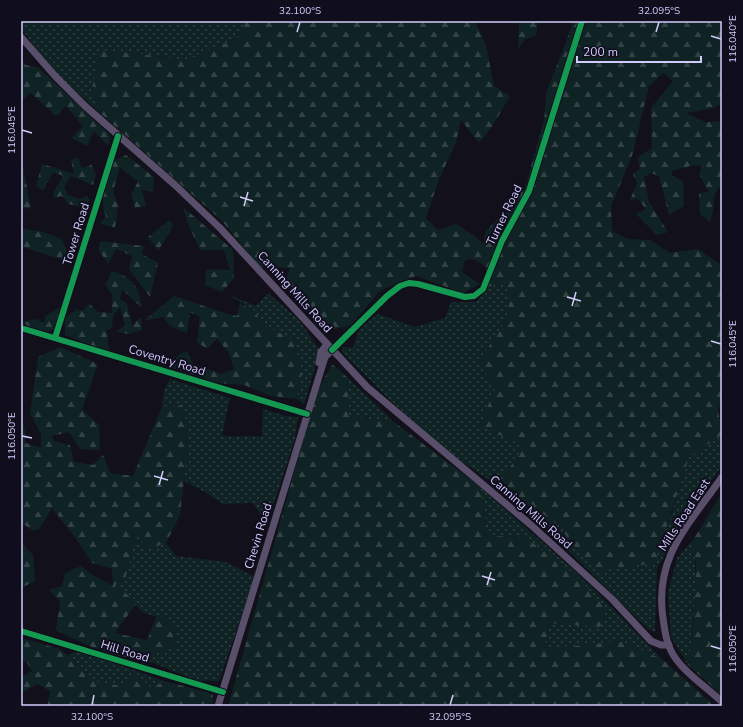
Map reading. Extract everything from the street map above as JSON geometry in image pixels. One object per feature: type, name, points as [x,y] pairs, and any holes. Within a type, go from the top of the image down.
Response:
[{"type":"main road","name":"Canning Mills Road","points":[[21,37],[55,76],[118,136],[175,185],[215,223],[367,387],[531,525],[612,598],[647,636],[655,642],[669,645]]},
{"type":"main road","name":"Chevin Road","points":[[320,373],[320,357],[327,344]]},
{"type":"main road","name":"Chevin Road","points":[[218,706],[306,414],[325,357],[332,350]]},
{"type":"main road","name":"Mills Road East","points":[[666,636],[661,590],[666,563],[673,548],[722,477]]},
{"type":"main road","points":[[647,636],[656,638],[666,636],[674,657],[722,702]]},
{"type":"street","name":"Turner Road","points":[[332,350],[387,296],[400,286],[418,284],[465,297],[474,296],[483,289],[502,241],[529,191],[582,21]]},
{"type":"street","name":"Tower Road","points":[[56,338],[118,136]]},
{"type":"street","name":"Coventry Road","points":[[21,328],[306,414]]},
{"type":"street","name":"Hill Road","points":[[21,631],[223,692]]},
{"type":"green space","points":[[21,21],[245,21],[238,38],[185,60],[133,53],[92,89],[99,112],[48,66],[21,28]]},
{"type":"green space","points":[[245,21],[475,21],[486,45],[494,86],[510,96],[492,127],[479,143],[461,120],[456,143],[439,179],[426,218],[438,230],[456,224],[483,243],[486,231],[504,212],[515,185],[524,191],[544,120],[547,90],[573,21],[722,21],[722,103],[714,108],[686,113],[705,122],[722,121],[722,183],[714,195],[713,212],[710,222],[700,214],[699,193],[709,192],[700,176],[701,165],[690,166],[672,171],[672,176],[683,181],[684,206],[669,215],[659,176],[651,173],[644,177],[649,202],[668,232],[657,235],[636,214],[646,209],[638,199],[630,200],[637,183],[633,174],[640,169],[638,157],[652,148],[651,108],[673,81],[663,73],[649,86],[632,156],[611,206],[612,231],[628,239],[650,240],[670,253],[698,249],[722,265],[722,400],[718,409],[722,435],[689,457],[655,563],[600,571],[568,540],[560,521],[546,526],[523,511],[498,486],[524,446],[480,426],[495,388],[478,361],[500,331],[509,309],[506,282],[487,287],[486,267],[474,259],[465,260],[462,272],[480,284],[463,293],[416,276],[381,290],[350,326],[324,331],[284,285],[290,268],[260,267],[221,220],[99,112],[92,89],[99,50],[185,60],[238,38]]},
{"type":"green space","points":[[519,21],[538,21],[536,35],[524,40],[518,50]]},
{"type":"green space","points":[[21,58],[26,65],[39,68],[111,136],[108,146],[94,131],[87,146],[71,138],[83,126],[66,106],[56,116],[31,93],[21,101]]},
{"type":"green space","points":[[126,155],[154,177],[153,192],[142,190],[146,206],[135,208],[131,194],[138,182],[120,167],[113,191],[118,206],[115,228],[100,223],[106,216],[103,196],[114,161]]},
{"type":"green space","points":[[21,157],[31,208],[21,209]]},
{"type":"green space","points":[[78,158],[82,168],[91,164],[96,175],[93,185],[71,176],[64,187],[68,195],[79,199],[88,196],[89,201],[86,208],[68,204],[62,196],[54,198],[53,193],[63,176],[53,172],[43,191],[36,186],[42,164],[74,174],[71,159]]},
{"type":"green space","points":[[183,207],[233,250],[234,278],[222,292],[205,285],[206,269],[230,270],[224,250],[200,250],[188,224]]},
{"type":"green space","points":[[170,220],[173,226],[158,251],[148,237]]},
{"type":"green space","points":[[21,228],[43,232],[62,239],[71,263],[21,246]]},
{"type":"green space","points":[[101,241],[144,246],[142,254],[158,263],[150,297],[129,269],[132,256],[116,249],[108,264],[98,249]]},
{"type":"green space","points":[[112,271],[125,276],[137,289],[142,308],[122,289],[120,299],[127,304],[132,325],[141,317],[142,330],[129,334],[116,332],[125,325],[120,307],[113,316],[112,328],[107,330],[109,353],[65,335],[65,318],[77,309],[83,311],[89,303],[98,312],[112,313],[112,294],[105,285]]},
{"type":"green space","points":[[506,282],[509,309],[500,331],[478,361],[495,388],[524,446],[498,486],[452,455],[394,404],[342,352],[343,347],[354,347],[359,331],[365,324],[378,314],[415,327],[445,318],[451,302],[476,302],[487,287]]},
{"type":"green space","points":[[268,293],[299,320],[320,350],[304,405],[297,399],[302,373],[294,340],[260,323],[256,312],[230,295],[256,306]]},
{"type":"green space","points":[[174,296],[237,316],[240,303],[256,312],[260,323],[294,340],[302,373],[297,399],[271,396],[244,385],[217,383],[168,366],[179,354],[187,351],[193,364],[222,374],[234,369],[229,353],[217,339],[207,349],[197,342],[200,317],[190,312],[187,333],[170,326],[163,317],[144,321]]},
{"type":"green space","points":[[61,307],[56,328],[48,332],[28,326],[22,322],[36,319],[45,323],[45,316]]},
{"type":"green space","points":[[60,347],[98,364],[82,409],[99,425],[100,450],[80,449],[69,432],[52,436],[54,441],[70,445],[74,462],[93,465],[103,455],[110,473],[133,476],[162,407],[182,405],[186,419],[187,455],[180,515],[166,543],[145,550],[138,532],[125,579],[114,586],[122,589],[136,604],[115,633],[147,640],[157,615],[174,623],[176,646],[150,656],[131,658],[109,653],[85,644],[56,630],[60,602],[49,590],[62,586],[65,573],[81,566],[93,575],[113,586],[112,569],[92,563],[77,540],[52,508],[40,528],[34,531],[21,523],[21,416],[26,435],[26,443],[41,448],[41,434],[30,413],[38,357]]},
{"type":"green space","points":[[332,364],[348,378],[348,416],[394,422],[479,486],[490,536],[525,537],[577,576],[607,610],[600,627],[549,623],[545,648],[619,641],[662,659],[715,706],[228,706],[317,392]]},
{"type":"green space","points":[[348,378],[394,422],[348,416]]},
{"type":"green space","points":[[170,379],[230,398],[222,435],[232,437],[262,437],[263,409],[286,416],[298,417],[295,439],[267,525],[253,503],[223,504],[184,481],[187,452],[185,414],[182,405],[162,407],[164,390]]},
{"type":"green space","points":[[722,435],[722,466],[688,512],[657,569],[655,632],[648,629],[537,520],[546,526],[560,521],[568,540],[669,522],[689,457]]},
{"type":"green space","points":[[479,486],[584,579],[662,659],[619,641],[545,648],[549,623],[600,626],[525,537],[490,536]]},
{"type":"green space","points":[[722,493],[722,695],[688,665],[694,621],[696,565],[693,540]]},
{"type":"green space","points":[[138,531],[145,550],[166,543],[176,556],[226,562],[255,577],[219,681],[198,681],[141,658],[176,646],[174,623],[142,612],[122,589],[113,586],[125,579]]},
{"type":"green space","points":[[693,540],[695,602],[688,665],[671,637],[668,592],[677,558]]},
{"type":"green space","points":[[21,543],[33,555],[35,581],[21,588]]},
{"type":"green space","points":[[21,638],[60,649],[97,682],[122,686],[137,674],[152,688],[164,681],[207,692],[213,695],[212,706],[47,706],[50,691],[38,684],[21,693],[21,677],[32,671],[26,661],[21,662]]},
{"type":"green space","points":[[74,652],[90,654],[164,681],[152,688],[122,686],[97,682],[68,656]]},
{"type":"cycle path","points":[[332,350],[387,296],[400,286],[409,283],[418,284],[465,297],[474,296],[483,289],[502,241],[529,191],[582,21]]},
{"type":"cycle path","points":[[55,338],[118,136]]},
{"type":"cycle path","points":[[21,328],[307,414]]},
{"type":"cycle path","points":[[21,631],[223,692]]}]
